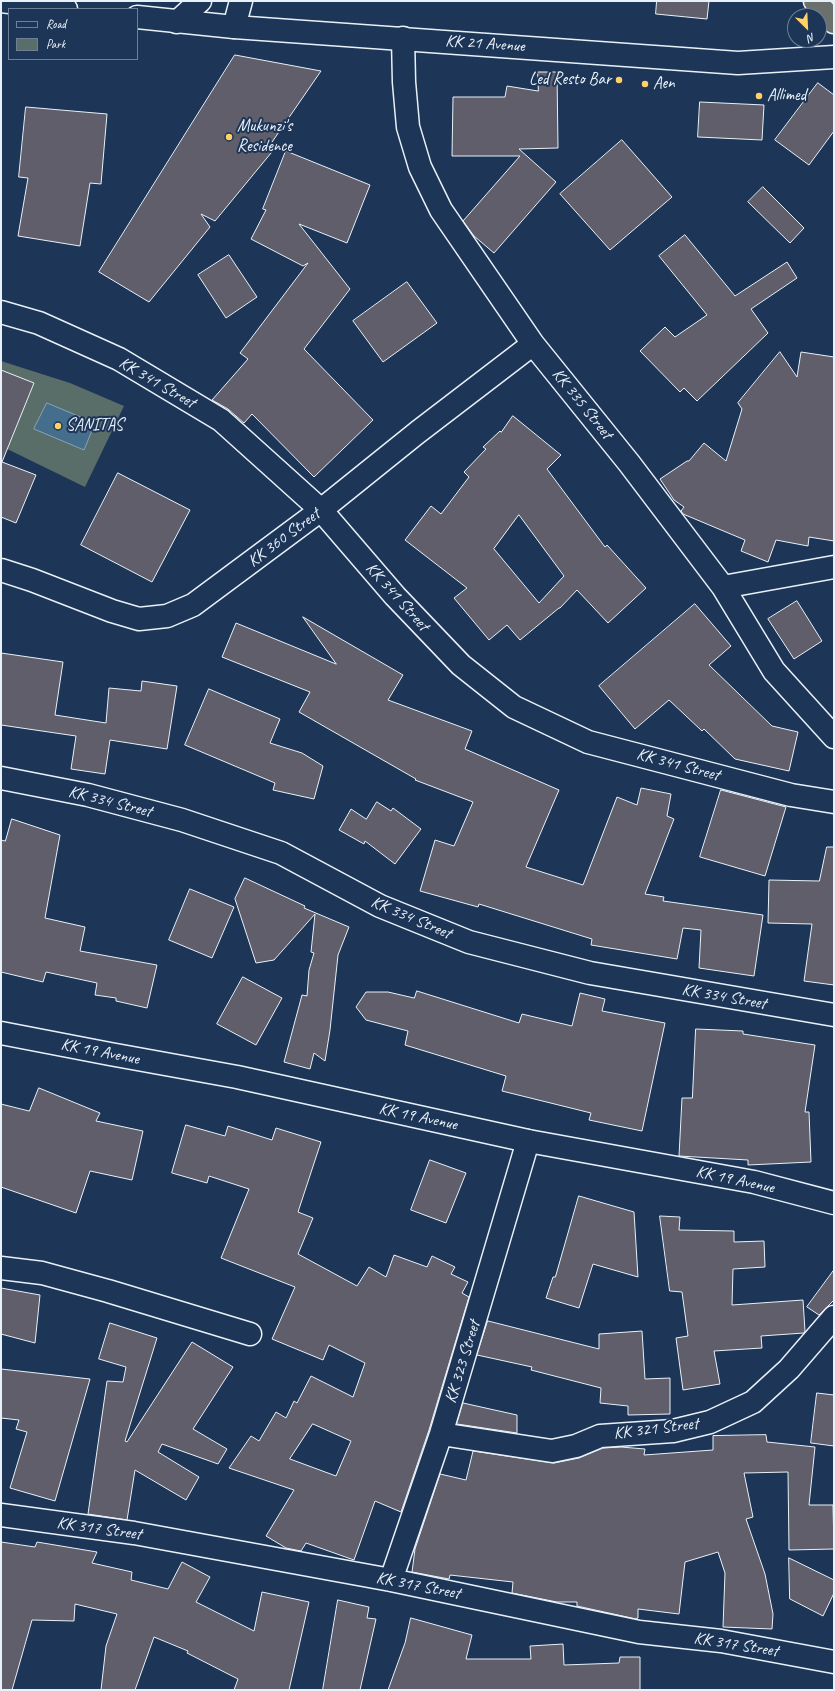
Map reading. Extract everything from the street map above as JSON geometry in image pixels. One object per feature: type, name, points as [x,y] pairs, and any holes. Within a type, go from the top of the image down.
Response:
[{"type":"highway","points":[[815,1],[834,22]]},
{"type":"street","points":[[1,1],[58,8]]},
{"type":"street","points":[[177,22],[200,1]]},
{"type":"street","points":[[234,27],[241,1]]},
{"type":"street","name":"KK 21 Avenue","points":[[138,17],[234,27],[738,63],[834,57]]},
{"type":"street","name":"KK 335 Street","points":[[404,38],[404,82],[408,127],[420,167],[442,210],[533,344],[629,463],[723,587],[774,671],[834,737]]},
{"type":"street","name":"KK 341 Street","points":[[1,312],[39,323],[119,359],[221,420],[321,510],[395,596],[461,665],[514,707],[588,742],[791,795],[834,802]]},
{"type":"street","name":"KK 360 Street","points":[[1,570],[32,580],[112,611],[139,619],[167,616],[193,605],[321,510],[418,432],[533,344]]},
{"type":"street","points":[[723,587],[834,567]]},
{"type":"street","name":"KK 334 Street","points":[[1,778],[88,795],[182,820],[281,853],[380,906],[469,942],[590,973],[834,1015]]},
{"type":"street","name":"KK 19 Avenue","points":[[1,1033],[237,1077],[528,1141],[754,1182],[834,1203]]},
{"type":"street","name":"KK 323 Street","points":[[391,1580],[441,1434],[528,1141]]},
{"type":"street","points":[[1,1268],[42,1273],[108,1291],[250,1334]]},
{"type":"street","name":"KK 321 Street","points":[[441,1434],[552,1451],[576,1446],[600,1436],[673,1431],[710,1422],[753,1402],[789,1369],[834,1317]]},
{"type":"street","name":"KK 317 Street","points":[[1,1515],[134,1533],[391,1580],[639,1632],[721,1641],[834,1662]]},
{"type":"green space","name":"SANITAS","points":[[1,361],[70,383],[124,406],[85,487],[1,446]]},
{"type":"water","points":[[47,403],[95,423],[84,450],[34,429]]},
{"type":"building","points":[[657,1],[709,1],[707,19],[656,14]]},
{"type":"building","name":"Mukunzi's Residence","points":[[235,55],[321,71],[270,145],[276,147],[215,221],[201,214],[210,227],[149,302],[99,272]]},
{"type":"building","points":[[538,72],[557,72],[558,148],[519,149],[556,182],[494,253],[474,236],[463,221],[520,156],[452,156],[453,97],[505,97],[507,86],[538,91]]},
{"type":"building","points":[[818,83],[834,95],[834,131],[809,165],[775,140]]},
{"type":"building","points":[[700,102],[764,105],[762,140],[698,137]]},
{"type":"building","points":[[26,107],[107,114],[101,184],[90,183],[80,246],[18,236],[28,178],[19,177]]},
{"type":"building","points":[[622,140],[672,197],[610,250],[560,194]]},
{"type":"building","points":[[286,151],[370,185],[347,243],[299,224],[350,289],[304,349],[373,420],[314,477],[252,414],[244,423],[228,409],[212,400],[248,359],[240,353],[308,263],[303,266],[251,239],[266,210],[263,209]]},
{"type":"building","points":[[763,187],[804,228],[790,243],[748,202]]},
{"type":"building","points":[[685,235],[735,296],[787,262],[797,278],[751,309],[768,333],[697,401],[684,388],[680,392],[640,351],[665,327],[675,337],[707,315],[659,256]]},
{"type":"building","points":[[229,255],[257,297],[226,318],[198,275]]},
{"type":"building","points":[[407,282],[437,323],[383,362],[353,321]]},
{"type":"building","points":[[780,352],[797,377],[801,352],[834,357],[834,541],[809,537],[808,546],[776,540],[768,562],[741,551],[745,540],[683,514],[681,511],[684,507],[674,500],[660,479],[689,461],[704,443],[726,461],[742,409],[738,403]]},
{"type":"building","points":[[1,370],[34,383],[2,462],[36,475],[16,523],[1,517]]},
{"type":"building","points":[[513,416],[561,455],[547,469],[605,547],[607,545],[646,588],[608,623],[577,590],[560,608],[520,640],[507,625],[489,640],[454,598],[467,588],[405,540],[431,506],[441,514],[469,477],[464,472],[486,449],[483,447],[500,431],[501,432]],"holes":[[[519,515],[564,576],[539,603],[494,549]]]},
{"type":"building","points":[[118,473],[190,510],[152,582],[81,545]]},
{"type":"building","points":[[797,601],[822,641],[794,659],[768,619]]},
{"type":"building","points":[[695,604],[731,646],[709,665],[772,726],[798,732],[789,771],[735,759],[704,729],[702,731],[669,700],[635,729],[599,686]]},
{"type":"building","points":[[303,617],[403,675],[388,700],[472,731],[465,749],[559,790],[526,867],[583,885],[617,797],[637,805],[641,788],[671,794],[667,816],[674,819],[645,894],[664,897],[663,901],[763,915],[754,976],[699,968],[701,930],[683,928],[677,959],[591,945],[592,939],[479,904],[478,907],[420,891],[435,840],[454,846],[473,802],[415,780],[416,779],[299,712],[310,692],[222,657],[236,623],[336,664]]},
{"type":"building","points":[[1,653],[63,662],[55,715],[106,723],[109,688],[141,691],[142,681],[177,686],[167,749],[110,740],[105,774],[71,769],[76,736],[1,725]]},
{"type":"building","points":[[209,689],[280,719],[270,743],[302,753],[323,766],[314,799],[273,790],[275,783],[185,745]]},
{"type":"building","points":[[721,790],[786,807],[765,876],[700,857]]},
{"type":"building","points":[[377,802],[391,811],[393,808],[421,829],[395,864],[365,841],[364,844],[339,830],[351,809],[366,819]]},
{"type":"building","points":[[12,819],[60,835],[45,918],[85,927],[80,951],[157,965],[147,1008],[116,1001],[116,998],[95,995],[97,983],[46,972],[43,982],[1,972],[1,840],[5,841]]},
{"type":"building","points":[[827,847],[834,847],[834,985],[804,981],[812,924],[768,923],[769,880],[819,881]]},
{"type":"building","points":[[245,878],[305,906],[304,908],[349,927],[338,955],[325,1061],[314,1053],[310,1069],[284,1062],[302,995],[307,996],[309,970],[314,953],[311,952],[315,914],[274,960],[256,963],[235,899]]},
{"type":"building","points":[[190,889],[234,907],[212,958],[169,940]]},
{"type":"building","points":[[243,977],[282,998],[256,1045],[217,1024]]},
{"type":"building","points":[[417,991],[519,1023],[522,1014],[572,1026],[580,993],[605,999],[602,1011],[665,1023],[642,1131],[589,1120],[591,1113],[502,1091],[506,1076],[405,1045],[408,1031],[366,1020],[356,1007],[366,992],[388,992],[414,998]]},
{"type":"building","points":[[696,1029],[743,1031],[743,1034],[815,1045],[805,1112],[809,1112],[811,1162],[748,1165],[748,1160],[679,1156],[682,1098],[692,1098]]},
{"type":"building","points":[[39,1088],[100,1113],[96,1121],[143,1131],[132,1180],[90,1171],[76,1213],[1,1187],[1,1104],[29,1111]]},
{"type":"building","points":[[186,1125],[225,1136],[228,1126],[272,1140],[276,1128],[321,1142],[298,1212],[313,1218],[298,1254],[357,1286],[369,1267],[386,1277],[394,1255],[427,1267],[432,1256],[455,1267],[451,1274],[468,1282],[462,1293],[469,1297],[429,1430],[401,1512],[375,1501],[354,1560],[306,1543],[301,1551],[286,1548],[266,1536],[294,1490],[229,1468],[251,1436],[259,1441],[276,1412],[286,1418],[294,1401],[297,1403],[311,1376],[353,1397],[365,1363],[329,1345],[323,1360],[272,1339],[295,1287],[221,1258],[249,1189],[209,1176],[207,1183],[172,1173]],"holes":[[[313,1424],[351,1441],[336,1476],[290,1459]]]},
{"type":"building","points":[[430,1160],[466,1173],[446,1223],[411,1210]]},
{"type":"building","points":[[579,1196],[634,1212],[638,1277],[593,1264],[579,1308],[546,1298],[553,1277],[555,1277]]},
{"type":"building","points":[[660,1216],[680,1217],[679,1230],[734,1231],[734,1242],[764,1241],[765,1267],[733,1269],[732,1305],[803,1300],[804,1333],[761,1336],[762,1348],[714,1351],[720,1384],[683,1390],[676,1338],[688,1336],[682,1292],[670,1291]]},
{"type":"building","points":[[834,1270],[834,1300],[819,1315],[807,1307]]},
{"type":"building","points":[[1,1288],[40,1295],[35,1343],[1,1334]]},
{"type":"building","points":[[488,1321],[599,1349],[599,1334],[642,1331],[645,1379],[670,1378],[670,1414],[628,1415],[628,1406],[600,1403],[601,1388],[531,1370],[532,1367],[477,1355]]},
{"type":"building","points":[[110,1323],[157,1338],[125,1441],[127,1442],[192,1342],[233,1367],[193,1429],[227,1449],[218,1464],[162,1444],[158,1452],[199,1477],[186,1500],[135,1470],[127,1520],[88,1514],[107,1381],[123,1382],[126,1367],[99,1359]]},
{"type":"building","points":[[1,1369],[90,1379],[55,1501],[10,1488],[27,1432],[16,1429],[19,1420],[1,1418]]},
{"type":"building","points":[[817,1393],[834,1395],[834,1446],[811,1443]]},
{"type":"building","points":[[463,1403],[517,1415],[517,1433],[457,1424]]},
{"type":"building","points":[[766,1435],[767,1442],[815,1447],[809,1505],[833,1505],[834,1549],[789,1550],[788,1472],[744,1473],[753,1517],[746,1519],[765,1574],[773,1614],[772,1629],[723,1627],[725,1573],[718,1552],[685,1562],[679,1614],[638,1609],[638,1618],[636,1619],[577,1606],[577,1602],[557,1602],[512,1593],[513,1582],[450,1575],[449,1579],[412,1572],[415,1549],[440,1474],[466,1480],[473,1451],[554,1463],[579,1458],[603,1448],[621,1447],[645,1449],[644,1455],[713,1450],[713,1436]]},
{"type":"building","points":[[1,1542],[35,1547],[37,1542],[97,1552],[92,1563],[132,1572],[131,1580],[168,1589],[182,1562],[210,1577],[196,1602],[254,1631],[262,1592],[309,1602],[289,1690],[234,1690],[238,1679],[187,1653],[188,1651],[154,1637],[135,1690],[101,1690],[106,1646],[117,1614],[75,1604],[74,1621],[32,1620],[12,1690],[1,1690]]},
{"type":"building","points":[[789,1558],[834,1580],[834,1593],[823,1616],[790,1599]]},
{"type":"building","points":[[338,1600],[369,1607],[367,1618],[376,1619],[360,1690],[323,1690]]},
{"type":"building","points":[[411,1618],[472,1635],[466,1659],[531,1659],[530,1646],[563,1644],[564,1665],[619,1663],[620,1657],[640,1657],[640,1690],[388,1690],[405,1643]]},
{"type":"place","name":"Led Resto Bar","points":[[619,80]]},
{"type":"place","name":"Aen","points":[[645,84]]},
{"type":"place","name":"Allimed","points":[[759,96]]},
{"type":"place","name":"Mukunzi's Residence","points":[[229,137]]},
{"type":"place","name":"SANITAS","points":[[58,426]]}]
